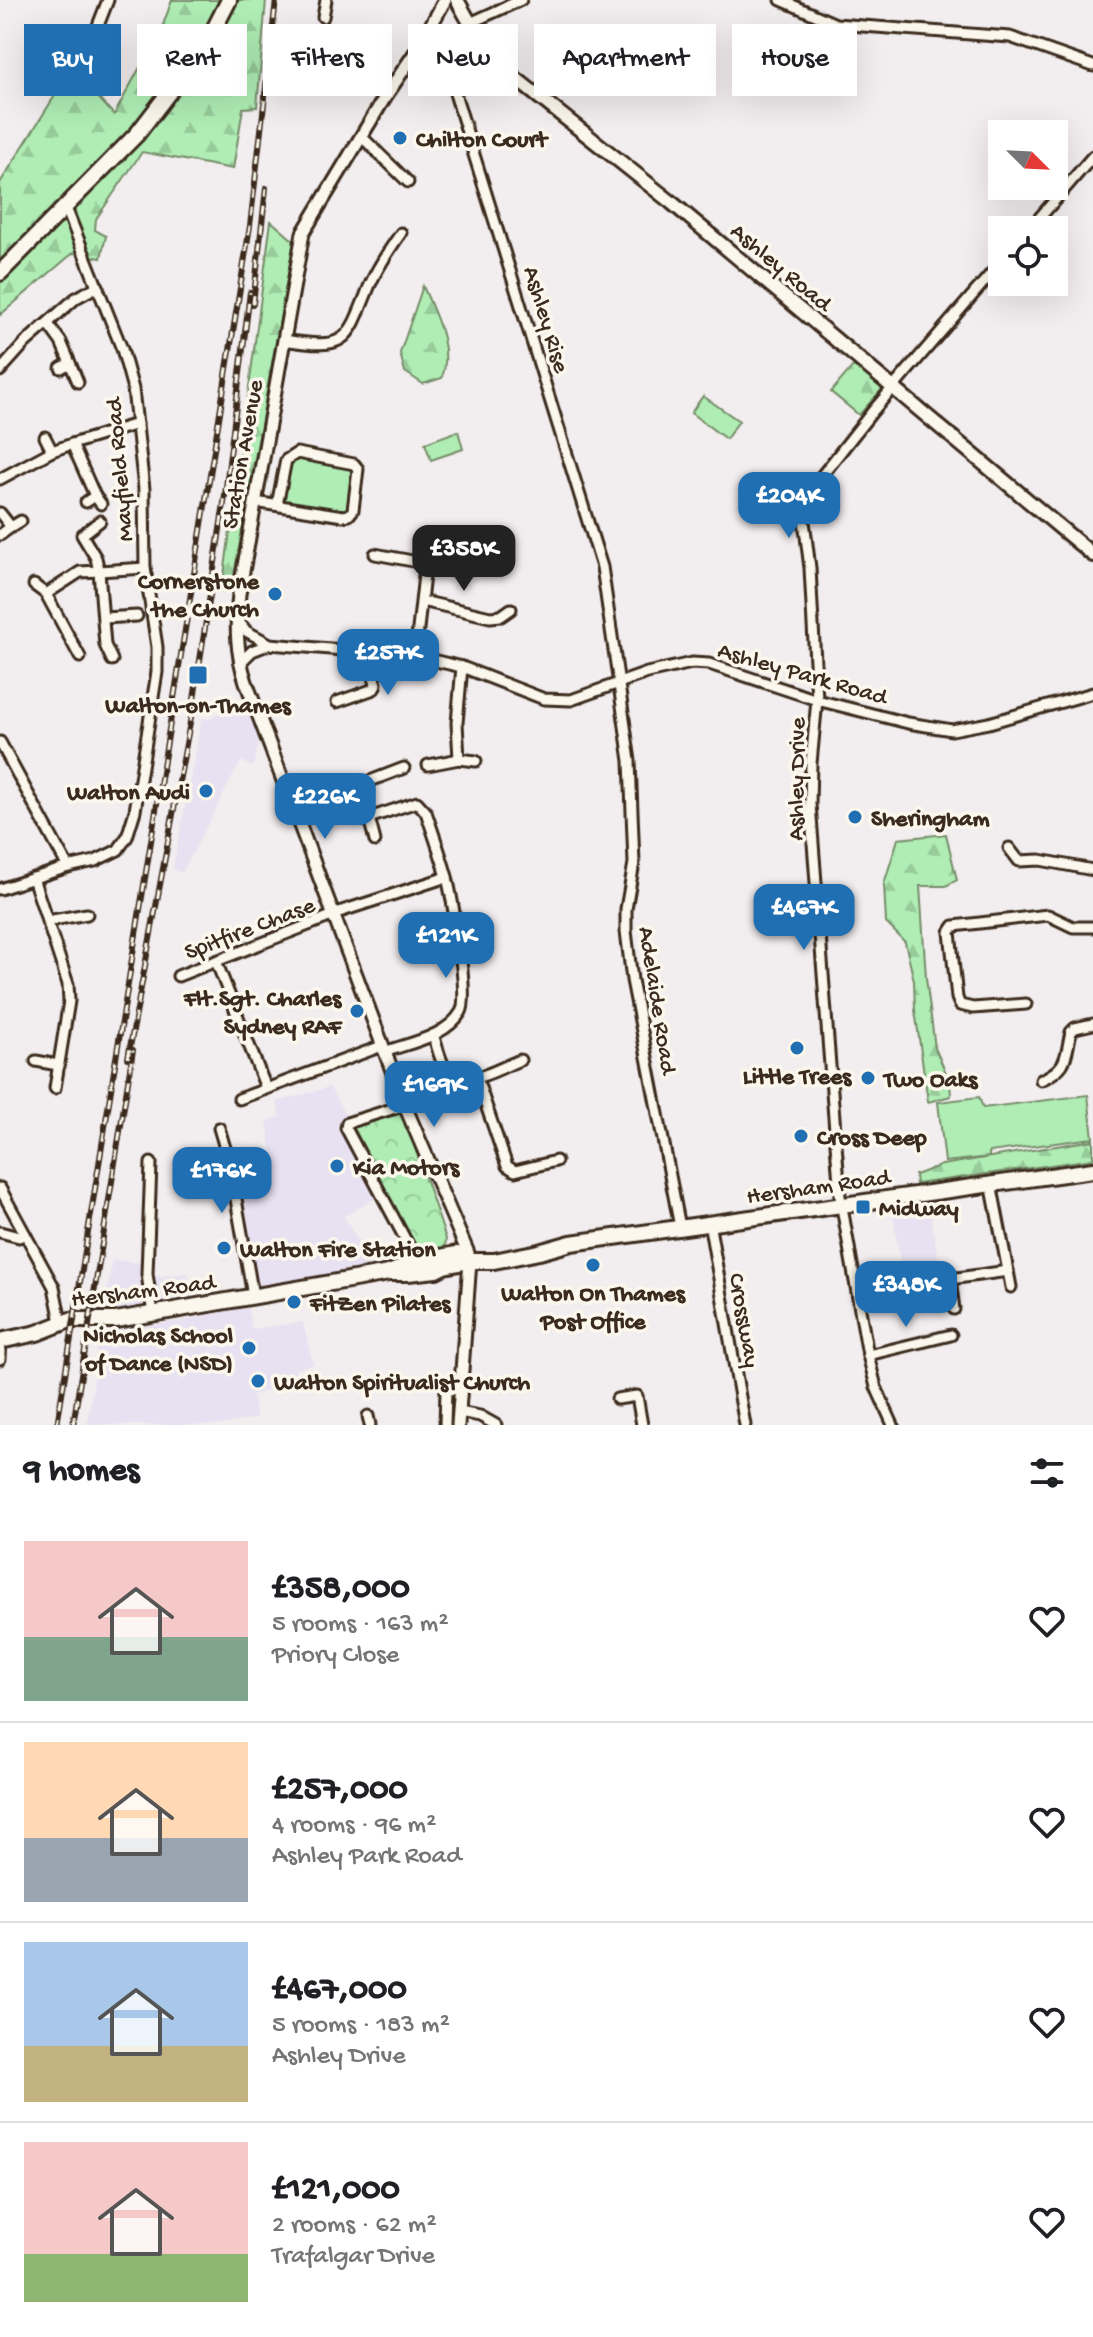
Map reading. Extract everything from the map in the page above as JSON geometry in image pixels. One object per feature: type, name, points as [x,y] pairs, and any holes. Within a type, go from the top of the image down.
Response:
[{"type":"main road","points":[[0,273],[137,134],[207,43],[229,0]]},
{"type":"main road","name":"Ashley Road","points":[[457,0],[470,23]]},
{"type":"main road","name":"Ashley Road","points":[[518,81],[671,202],[1093,555]]},
{"type":"main road","name":"Hersham Road","points":[[0,1341],[37,1333],[61,1322],[94,1322],[153,1314],[481,1254],[539,1245],[550,1247],[842,1203],[1093,1170]]},
{"type":"street","points":[[99,24],[108,0]]},
{"type":"street","points":[[323,17],[326,0]]},
{"type":"street","name":"Station Avenue","points":[[433,24],[445,0]]},
{"type":"street","points":[[470,23],[521,0]]},
{"type":"street","points":[[781,0],[836,24],[1010,37],[1093,66]]},
{"type":"street","name":"Station Avenue","points":[[408,64],[303,233],[237,619],[240,663],[464,1258],[461,1317],[464,1337],[458,1425]]},
{"type":"street","name":"Ashley Rise","points":[[456,96],[602,567],[618,684]]},
{"type":"street","points":[[361,136],[408,182]]},
{"type":"street","points":[[1041,216],[1093,156]]},
{"type":"street","name":"Mayfield Road","points":[[0,889],[95,861],[118,850],[127,837],[135,811],[157,672],[157,647],[145,568],[144,489],[133,389],[122,349],[66,208]]},
{"type":"street","points":[[284,340],[330,344],[349,334],[380,265],[401,233]]},
{"type":"street","name":"Ashley Drive","points":[[842,1203],[810,804],[817,700],[810,568],[803,513],[809,492],[988,277]]},
{"type":"street","points":[[0,371],[26,342],[76,298],[98,286]]},
{"type":"street","points":[[48,324],[61,342],[66,366],[78,382]]},
{"type":"street","points":[[0,479],[52,451],[137,424]]},
{"type":"street","points":[[45,437],[52,451]]},
{"type":"street","points":[[72,444],[94,501]]},
{"type":"street","points":[[255,502],[349,515],[353,510],[358,469],[354,464],[297,453],[291,455],[286,460],[277,505]]},
{"type":"street","points":[[0,513],[11,527]]},
{"type":"street","points":[[0,535],[21,521]]},
{"type":"street","points":[[100,521],[82,535],[96,558],[105,645],[112,660]]},
{"type":"street","points":[[421,564],[425,549],[431,544],[483,550]]},
{"type":"street","points":[[375,554],[425,566],[415,656]]},
{"type":"street","points":[[46,594],[80,572],[145,568]]},
{"type":"street","points":[[34,585],[46,594],[80,657]]},
{"type":"street","points":[[422,601],[490,617],[499,617],[511,609]]},
{"type":"street","points":[[104,618],[137,616]]},
{"type":"street","points":[[499,617],[507,628]]},
{"type":"street","points":[[237,619],[246,631],[270,644]]},
{"type":"street","points":[[240,663],[252,651],[270,644]]},
{"type":"street","name":"Ashley Park Road","points":[[270,644],[415,656],[462,667],[556,701],[589,695],[647,673],[692,663],[709,664],[817,700],[908,723],[952,730],[989,723],[1093,693]]},
{"type":"street","points":[[337,702],[374,689],[376,684],[367,653]]},
{"type":"street","points":[[459,759],[457,723],[462,667]]},
{"type":"street","name":"Adelaide Road","points":[[618,684],[630,761],[634,863],[626,909],[626,931],[632,980],[680,1227]]},
{"type":"street","points":[[0,742],[68,867]]},
{"type":"street","points":[[428,765],[459,759],[476,761]]},
{"type":"street","points":[[375,841],[357,786],[404,768]]},
{"type":"street","points":[[239,1099],[433,1035],[449,1025],[463,1006],[462,970],[447,877],[423,807],[417,802],[411,803],[369,818]]},
{"type":"street","points":[[1009,848],[1019,861],[1040,860],[1093,870]]},
{"type":"street","name":"Spitfire Chase","points":[[178,976],[333,915],[447,877]]},
{"type":"street","points":[[33,878],[66,974],[69,993],[55,1088]]},
{"type":"street","points":[[47,921],[87,914]]},
{"type":"street","points":[[1026,1004],[973,1008],[960,1005],[950,932],[954,926],[1048,915],[1073,927],[1093,927]]},
{"type":"street","points":[[216,961],[266,1088]]},
{"type":"street","points":[[1041,1080],[1064,1063],[1071,1032],[1093,1024]]},
{"type":"street","points":[[433,1035],[449,1073],[477,1079],[520,1060]]},
{"type":"street","points":[[36,1061],[58,1065]]},
{"type":"street","points":[[477,1079],[511,1170],[556,1161]]},
{"type":"street","points":[[405,1105],[347,1123],[346,1128],[420,1266]]},
{"type":"street","points":[[219,1128],[230,1165],[253,1296]]},
{"type":"street","points":[[151,1163],[147,1274],[153,1314]]},
{"type":"street","points":[[991,1183],[1011,1287]]},
{"type":"street","points":[[0,1188],[54,1287],[61,1322]]},
{"type":"street","points":[[842,1203],[868,1355],[876,1387],[893,1425]]},
{"type":"street","name":"Crossway","points":[[709,1222],[745,1425]]},
{"type":"street","points":[[0,1232],[19,1237],[25,1234]]},
{"type":"street","points":[[954,1309],[949,1276],[1008,1271]]},
{"type":"street","points":[[868,1355],[951,1335]]},
{"type":"street","points":[[0,1341],[0,1359]]},
{"type":"street","points":[[445,1425],[446,1390],[461,1389]]},
{"type":"street","points":[[617,1399],[637,1396],[642,1425]]},
{"type":"street","points":[[459,1412],[480,1416],[496,1425]]},
{"type":"shaded area","name":"Walton Audi","points":[[250,709],[259,742],[253,767],[241,761],[182,873],[173,869],[202,718],[210,720],[217,714]]},
{"type":"shaded area","points":[[330,1087],[346,1117],[378,1197],[344,1216],[372,1268],[258,1288],[238,1176],[275,1171],[267,1122],[280,1117],[277,1102]]},
{"type":"shaded area","points":[[928,1199],[939,1265],[902,1271],[891,1204]]},
{"type":"shaded area","points":[[112,1260],[143,1263],[151,1277],[188,1273],[192,1297],[104,1314]]},
{"type":"shaded area","points":[[247,1304],[252,1329],[303,1322],[313,1364],[295,1369],[297,1382],[252,1395],[257,1418],[220,1425],[87,1425],[98,1332],[186,1320]]},
{"type":"green space","points":[[172,0],[266,0],[257,107],[243,108],[233,169],[142,152],[96,219],[95,230],[106,236],[101,258],[73,253],[0,315],[0,183],[55,96],[97,96],[114,115],[137,73],[137,96],[247,96],[247,24],[163,24]]},
{"type":"green space","points":[[271,221],[294,241],[231,592],[222,591]]},
{"type":"green space","points":[[423,286],[441,331],[445,366],[442,378],[423,384],[405,372],[400,353]]},
{"type":"green space","points":[[853,366],[883,388],[859,415],[831,392]]},
{"type":"green space","points":[[703,396],[739,421],[726,439],[691,413]]},
{"type":"green space","points":[[458,431],[463,449],[431,460],[425,443]]},
{"type":"green space","points":[[294,457],[355,469],[350,510],[347,513],[286,502],[283,498],[289,461]]},
{"type":"green space","points":[[946,834],[957,880],[946,886],[920,886],[926,978],[935,1048],[950,1082],[951,1096],[928,1102],[914,981],[905,942],[886,923],[884,884],[898,839]]},
{"type":"green space","points":[[1088,1095],[1093,1138],[989,1152],[989,1157],[945,1162],[938,1102],[979,1097],[983,1108]]},
{"type":"green space","points":[[403,1113],[446,1239],[445,1246],[424,1252],[417,1251],[353,1126]]},
{"type":"green space","points":[[1093,1140],[1093,1159],[916,1184],[915,1175],[942,1165]]},
{"type":"railway","points":[[57,1425],[250,226],[276,0]]},
{"type":"railway","points":[[253,304],[266,188]]},
{"type":"railway","points":[[128,1058],[193,706],[224,503],[250,292]]},
{"type":"railway","points":[[73,1425],[133,1050]]},
{"type":"place","name":"Chilton Court","points":[[400,138]]},
{"type":"place","name":"Cornerstone the Church","points":[[275,594]]},
{"type":"place","name":"Walton-on-Thames","points":[[198,675]]},
{"type":"place","name":"Walton Audi","points":[[206,791]]},
{"type":"place","name":"Sheringham","points":[[855,817]]},
{"type":"place","name":"Flt.Sgt. Charles Sydney RAF","points":[[357,1011]]},
{"type":"place","name":"Little Trees","points":[[797,1048]]},
{"type":"place","name":"Two Oaks","points":[[868,1078]]},
{"type":"place","name":"Cross Deep","points":[[801,1136]]},
{"type":"place","name":"Kia Motors","points":[[337,1166]]},
{"type":"place","name":"Midway","points":[[863,1207]]},
{"type":"place","name":"Walton Fire Station","points":[[224,1248]]},
{"type":"place","name":"Walton On Thames Post Office","points":[[593,1265]]},
{"type":"place","name":"FitZen Pilates","points":[[294,1302]]},
{"type":"place","name":"Nicholas School of Dance (NSD)","points":[[249,1348]]},
{"type":"place","name":"Walton Spiritualist Church","points":[[258,1381]]}]
